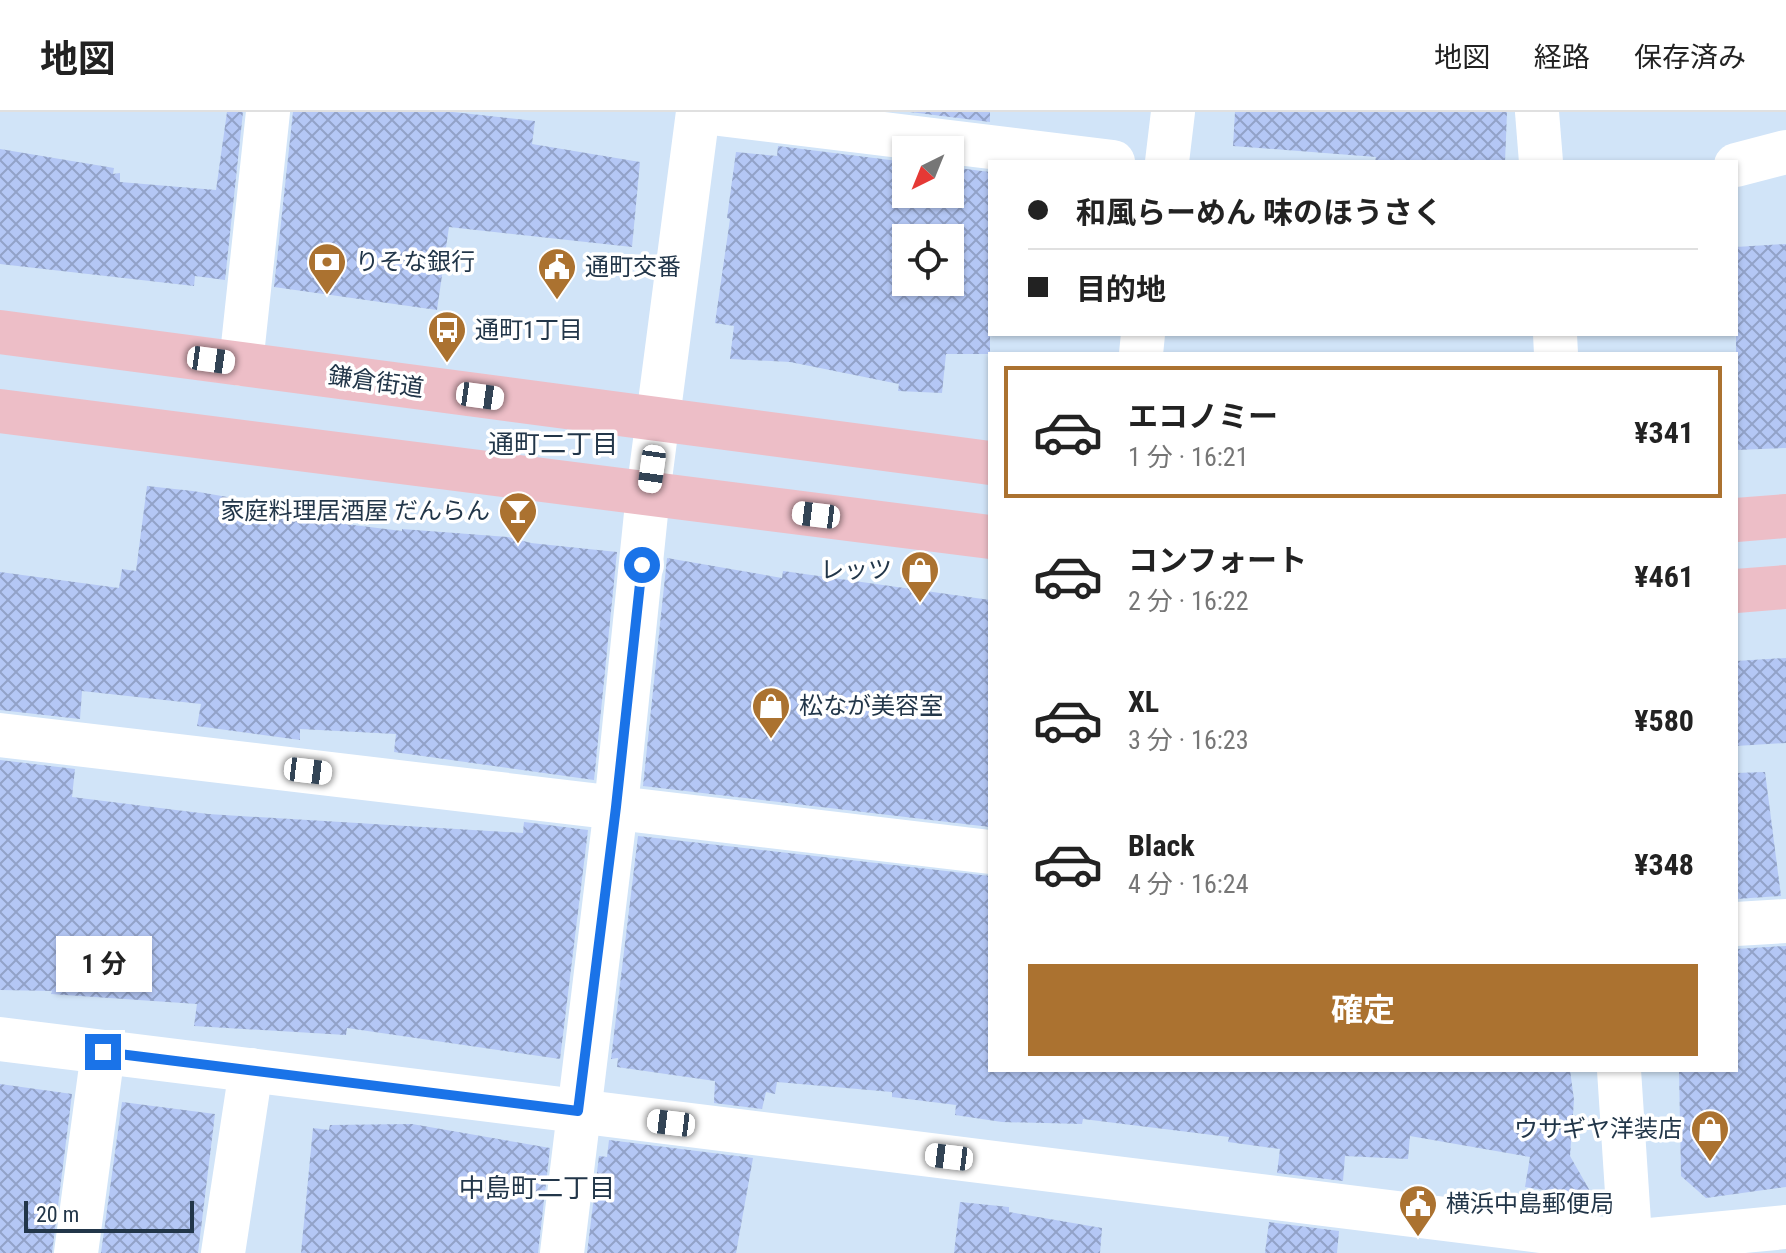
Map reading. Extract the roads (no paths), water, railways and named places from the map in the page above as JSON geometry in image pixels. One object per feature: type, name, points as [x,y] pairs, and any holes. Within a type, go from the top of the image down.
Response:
[{"type":"main road","name":"鎌倉街道","points":[[0,332],[988,463]]},
{"type":"main road","points":[[0,411],[988,537]]},
{"type":"main road","points":[[1738,520],[1786,516]]},
{"type":"main road","points":[[1738,591],[1786,587]]},
{"type":"street","points":[[241,364],[268,112]]},
{"type":"street","points":[[562,1253],[616,807],[648,494],[700,112],[921,125],[1103,160]]},
{"type":"street","points":[[1167,160],[1173,112]]},
{"type":"street","points":[[1537,112],[1541,160]]},
{"type":"street","points":[[1738,164],[1786,152]]},
{"type":"street","points":[[0,735],[988,852]]},
{"type":"street","points":[[1738,924],[1786,921]]},
{"type":"street","points":[[0,1039],[1630,1247],[1786,1227]]},
{"type":"street","points":[[76,1253],[103,1052]]},
{"type":"street","points":[[223,1253],[251,1070]]},
{"type":"street","points":[[1619,1072],[1630,1247]]},
{"type":"place","name":"りそな銀行","points":[[327,296]]},
{"type":"place","name":"通町交番","points":[[557,301]]},
{"type":"place","name":"通町1丁目","points":[[447,364]]},
{"type":"place","name":"家庭料理居酒屋 だんらん","points":[[518,545]]},
{"type":"place","name":"レッツ","points":[[920,604]]},
{"type":"place","name":"松なが美容室","points":[[771,740]]},
{"type":"place","name":"ウサギヤ洋装店","points":[[1710,1163]]},
{"type":"place","name":"横浜中島郵便局","points":[[1418,1238]]},
{"type":"district","name":"通町二丁目","points":[[553,444]]},
{"type":"district","name":"中島町二丁目","points":[[537,1188]]}]
